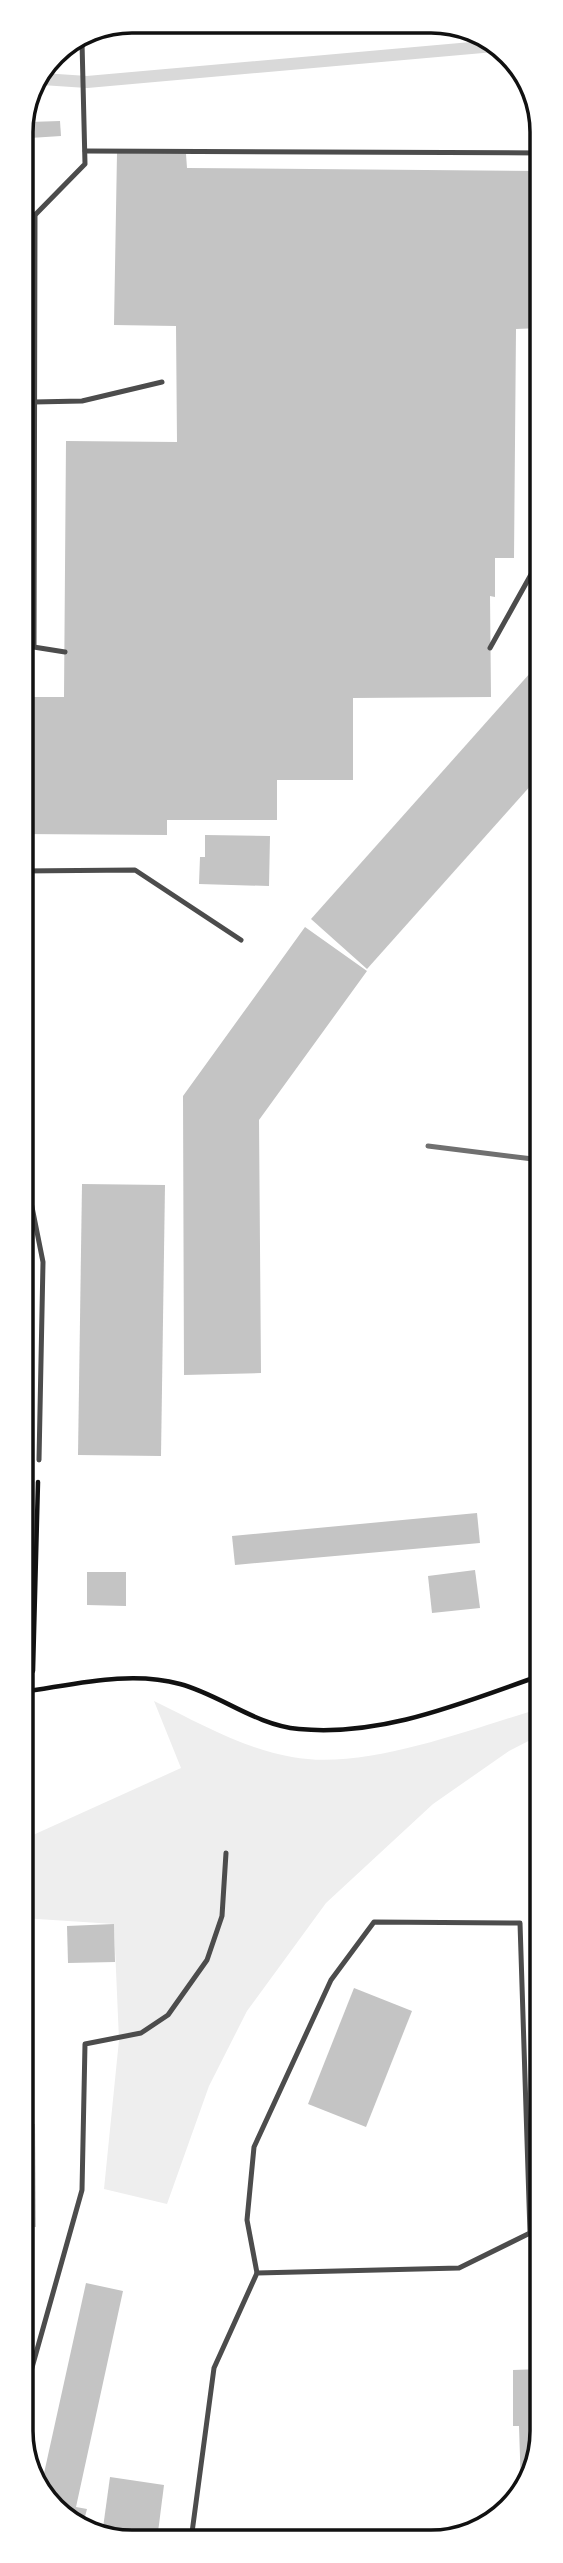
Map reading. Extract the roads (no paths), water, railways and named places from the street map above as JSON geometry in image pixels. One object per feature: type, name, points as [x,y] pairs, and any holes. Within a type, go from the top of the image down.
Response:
[{"type":"lane","points":[[65,652],[34,645],[35,215],[85,164],[81,92],[82,48]]},
{"type":"lane","points":[[85,151],[530,153]]},
{"type":"lane","points":[[34,402],[82,401],[162,382]]},
{"type":"lane","points":[[490,648],[530,576]]},
{"type":"lane","points":[[33,870],[135,870],[241,940]]},
{"type":"lane","points":[[33,1212],[43,1262],[39,1460]]},
{"type":"lane","points":[[33,2364],[82,2190],[85,2044],[141,2033],[168,2015],[207,1960],[222,1916],[226,1853]]},
{"type":"lane","points":[[192,2530],[214,2368],[257,2273],[247,2220],[254,2147],[331,1980],[374,1922],[520,1923],[530,2233],[459,2268],[257,2273]]},
{"type":"waterway","points":[[49,79],[87,82],[481,47]]},
{"type":"railway","points":[[428,1146],[530,1159]]}]
